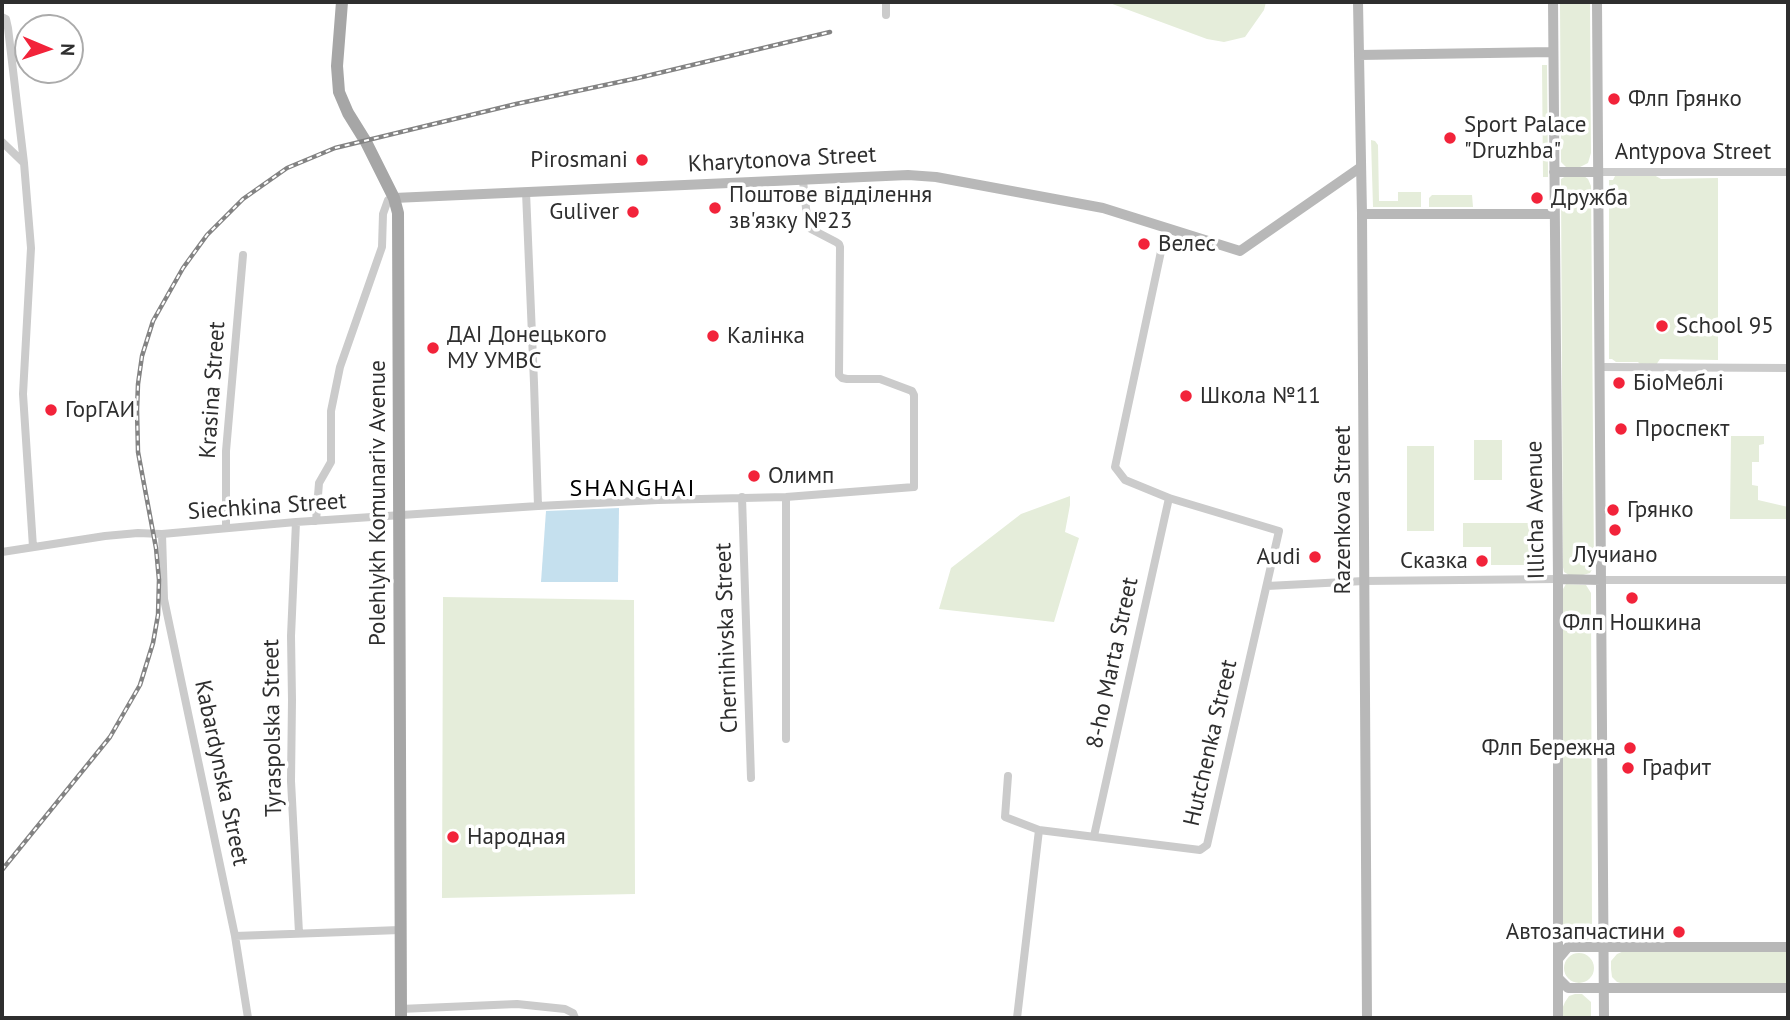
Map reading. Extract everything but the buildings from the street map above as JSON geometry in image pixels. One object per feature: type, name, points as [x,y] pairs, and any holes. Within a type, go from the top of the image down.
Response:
[{"type":"main road","name":"Polehlykh Komunariv Avenue","points":[[342,2],[337,66],[339,92],[394,198],[398,213],[401,1014]]},
{"type":"main road","name":"Razenkova Street","points":[[1357,2],[1362,214],[1367,1018]]},
{"type":"main road","name":"Illicha Avenue","points":[[1553,2],[1558,579],[1558,1018]]},
{"type":"main road","points":[[1597,2],[1604,1018]]},
{"type":"main road","points":[[1359,55],[1553,52]]},
{"type":"main road","name":"Kharytonova Street","points":[[394,198],[908,175],[936,177],[1103,208],[1240,251],[1361,167]]},
{"type":"main road","points":[[1554,172],[1598,172]]},
{"type":"main road","points":[[1362,214],[1555,214]]},
{"type":"main road","points":[[1558,579],[1601,580]]},
{"type":"main road","points":[[1558,959],[1568,947],[1788,947]]},
{"type":"main road","points":[[1558,978],[1567,988],[1788,988]]},
{"type":"street","points":[[886,2],[886,15]]},
{"type":"street","points":[[2,17],[6,19],[9,28],[31,248],[23,394],[33,547]]},
{"type":"street","points":[[2,142],[24,163]]},
{"type":"street","name":"Antypova Street","points":[[1598,172],[1788,172]]},
{"type":"street","name":"Siechkina Street","points":[[2,552],[138,533],[162,534],[538,506],[786,497],[914,487],[912,391],[880,379],[842,379],[839,375],[839,244],[808,226],[803,181]]},
{"type":"street","points":[[526,192],[538,506]]},
{"type":"street","points":[[316,521],[318,484],[331,462],[331,411],[340,367],[382,247],[383,214],[388,200],[394,198]]},
{"type":"street","points":[[1166,228],[1115,467],[1125,481],[1169,498]]},
{"type":"street","name":"Krasina Street","points":[[226,528],[226,451],[243,255]]},
{"type":"street","points":[[1600,367],[1788,368]]},
{"type":"street","name":"Chernihivska Street","points":[[742,497],[751,778]]},
{"type":"street","points":[[786,497],[786,739]]},
{"type":"street","name":"Hutchenka Street","points":[[1008,776],[1005,817],[1039,830],[1200,850],[1208,845],[1279,531],[1169,498]]},
{"type":"street","name":"8-ho Marta Street","points":[[1094,836],[1169,498]]},
{"type":"street","name":"Tyraspolska Street","points":[[296,522],[291,636],[291,781],[299,933]]},
{"type":"street","name":"Kabardynska Street","points":[[162,534],[164,599],[236,936],[248,1018]]},
{"type":"street","points":[[1267,586],[1364,581],[1558,579]]},
{"type":"street","points":[[1601,580],[1788,580]]},
{"type":"street","points":[[1017,1018],[1039,830]]},
{"type":"street","points":[[236,936],[400,930]]},
{"type":"street","points":[[401,1014],[517,1004],[565,1009],[573,1013],[575,1018]]},
{"type":"green space","points":[[1107,2],[1266,2],[1264,10],[1245,37],[1224,42],[1207,39]]},
{"type":"green space","points":[[1560,2],[1590,2],[1591,153],[1588,163],[1578,168],[1566,167],[1561,162]]},
{"type":"green space","points":[[1542,65],[1547,65],[1548,177],[1543,177]]},
{"type":"green space","points":[[1371,140],[1378,145],[1379,201],[1398,201],[1398,192],[1421,192],[1421,207],[1373,207]]},
{"type":"green space","points":[[1654,175],[1661,179],[1718,178],[1718,360],[1660,359],[1656,365],[1641,365],[1638,362],[1616,362],[1609,359],[1609,180],[1613,180],[1615,176]]},
{"type":"green space","points":[[1566,176],[1584,176],[1591,186],[1594,566],[1590,573],[1583,575],[1569,575],[1564,572],[1563,567],[1561,179]]},
{"type":"green space","points":[[1432,195],[1472,195],[1473,207],[1429,207],[1429,198]]},
{"type":"green space","points":[[1731,436],[1764,436],[1764,444],[1759,445],[1759,462],[1752,462],[1752,485],[1758,486],[1758,500],[1788,507],[1788,519],[1730,519]]},
{"type":"green space","points":[[1474,440],[1502,440],[1502,480],[1474,480]]},
{"type":"green space","points":[[1407,446],[1434,446],[1434,531],[1407,531]]},
{"type":"green space","points":[[1070,496],[1065,532],[1079,538],[1054,622],[939,609],[951,568],[1021,514]]},
{"type":"green space","points":[[1463,523],[1538,523],[1538,565],[1491,565],[1491,547],[1463,547]]},
{"type":"green space","points":[[1566,584],[1586,585],[1591,593],[1592,934],[1588,940],[1582,942],[1572,941],[1563,934],[1563,589]]},
{"type":"green space","points":[[443,597],[634,600],[635,894],[442,898]]},
{"type":"green space","points":[[1624,951],[1788,952],[1788,984],[1624,984],[1612,977],[1611,961]]},
{"type":"green space","points":[[1579,953],[1590,957],[1594,968],[1590,979],[1579,983],[1568,979],[1564,968],[1568,957]]},
{"type":"green space","points":[[1582,994],[1591,1002],[1591,1018],[1563,1018],[1562,1009],[1565,1002],[1569,996]]},
{"type":"water","points":[[619,508],[618,582],[541,582],[546,511]]},
{"type":"railway","points":[[2,870],[110,737],[140,685],[153,643],[158,615],[159,580],[156,548],[138,452],[138,384],[142,356],[153,321],[183,268],[207,235],[243,199],[287,168],[335,148],[830,32]]},
{"type":"place","name":"Флп Грянко","points":[[1614,99]]},
{"type":"place","name":"Sport Palace \"Druzhba\"","points":[[1450,138]]},
{"type":"place","name":"Pirosmani","points":[[642,160]]},
{"type":"place","name":"Дружба","points":[[1537,198]]},
{"type":"place","name":"Поштове відділення зв'язку №23","points":[[715,208]]},
{"type":"place","name":"Guliver","points":[[633,212]]},
{"type":"place","name":"Велес","points":[[1144,244]]},
{"type":"place","name":"School 95","points":[[1662,326]]},
{"type":"place","name":"Калінка","points":[[713,336]]},
{"type":"place","name":"ДАІ Донецького МУ УМВС","points":[[433,348]]},
{"type":"place","name":"БіоМеблі","points":[[1619,383]]},
{"type":"place","name":"Школа №11","points":[[1186,396]]},
{"type":"place","name":"ГорГАИ","points":[[51,410]]},
{"type":"place","name":"Проспект","points":[[1621,429]]},
{"type":"place","name":"Олимп","points":[[754,476]]},
{"type":"place","name":"Грянко","points":[[1613,510]]},
{"type":"place","name":"Лучиано","points":[[1615,530]]},
{"type":"place","name":"Audi","points":[[1315,557]]},
{"type":"place","name":"Сказка","points":[[1482,561]]},
{"type":"place","name":"Флп Ношкина","points":[[1632,598]]},
{"type":"place","name":"Флп Бережна","points":[[1630,748]]},
{"type":"place","name":"Графит","points":[[1628,768]]},
{"type":"place","name":"Народная","points":[[453,837]]},
{"type":"place","name":"Автозапчастини","points":[[1679,932]]},
{"type":"district","name":"SHANGHAI","points":[[633,489]]}]
